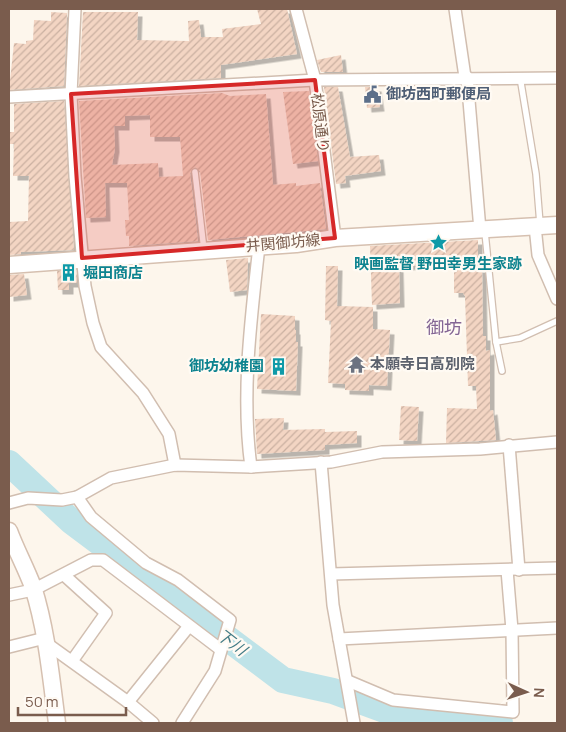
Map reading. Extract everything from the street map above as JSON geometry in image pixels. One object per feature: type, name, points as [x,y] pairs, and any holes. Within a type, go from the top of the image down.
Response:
[{"type":"main road","name":"井関御坊線","points":[[9,266],[82,258],[259,246],[335,238],[557,225]]},
{"type":"main road","points":[[9,531],[23,561],[33,590],[45,640],[57,723]]},
{"type":"street","points":[[75,9],[71,94],[75,176],[85,286],[101,347],[143,393],[164,425],[169,434],[175,466]]},
{"type":"street","name":"松原通り","points":[[296,9],[315,80],[335,238]]},
{"type":"street","points":[[455,9],[466,77],[482,230]]},
{"type":"street","points":[[9,97],[315,80],[466,77],[557,78]]},
{"type":"street","points":[[538,226],[538,255],[557,299]]},
{"type":"street","points":[[251,467],[248,447],[247,386],[251,318],[259,246]]},
{"type":"street","points":[[9,503],[28,498],[62,500],[77,497],[111,478],[175,466],[251,467],[331,462],[382,452],[480,448],[557,442]]},
{"type":"street","points":[[349,684],[393,700],[513,712],[513,570],[510,445]]},
{"type":"street","points":[[321,462],[339,639],[349,684],[354,723]]},
{"type":"street","points":[[77,497],[91,518],[146,563],[178,580],[230,620],[215,671],[182,723]]},
{"type":"street","points":[[10,594],[33,590],[91,560],[103,560],[189,626],[221,647]]},
{"type":"street","points":[[331,574],[557,568]]},
{"type":"street","points":[[64,575],[106,612],[72,660]]},
{"type":"street","points":[[128,702],[189,626]]},
{"type":"street","points":[[339,639],[557,628]]},
{"type":"street","points":[[9,646],[45,640],[153,723]]},
{"type":"lane","points":[[520,78],[536,174],[538,226]]},
{"type":"lane","points":[[195,172],[204,250]]},
{"type":"lane","points":[[482,230],[496,342],[502,371]]},
{"type":"lane","points":[[496,342],[520,338],[557,321]]},
{"type":"highlighted area","points":[[315,80],[335,238],[82,258],[71,94]]},
{"type":"building","points":[[257,9],[287,9],[297,54],[221,65],[221,78],[79,86],[83,12],[138,12],[137,40],[189,41],[188,21],[199,20],[201,37],[223,37],[222,29],[261,24]]},
{"type":"building","points":[[51,12],[67,13],[64,86],[9,90],[14,43],[26,44],[26,41],[33,40],[34,20],[51,21]]},
{"type":"building","points":[[341,55],[343,72],[321,72],[317,60]]},
{"type":"building","points":[[324,87],[338,87],[350,157],[379,155],[381,171],[345,176],[346,183],[336,184]]},
{"type":"building","points":[[365,87],[377,87],[380,107],[367,108]]},
{"type":"building","points":[[309,91],[318,161],[293,164],[283,92]]},
{"type":"building","points":[[222,93],[230,96],[266,94],[273,185],[296,183],[296,186],[320,183],[326,229],[208,240],[200,171],[195,167],[190,173],[198,241],[129,246],[129,236],[126,236],[125,220],[129,220],[127,183],[105,183],[106,217],[86,218],[79,101]],"holes":[[[150,115],[150,137],[180,137],[183,176],[159,177],[158,163],[112,165],[115,148],[114,126],[125,126],[125,116]]]},
{"type":"building","points":[[64,101],[74,250],[21,252],[21,254],[10,255],[9,222],[28,221],[29,176],[13,176],[14,144],[9,144],[9,132],[14,132],[14,104]]},
{"type":"building","points":[[478,240],[478,268],[482,268],[483,336],[486,336],[486,351],[490,350],[490,411],[493,410],[496,440],[446,443],[447,408],[477,409],[476,386],[468,386],[465,296],[463,293],[454,293],[454,264],[399,266],[400,303],[372,305],[370,246]]},
{"type":"building","points":[[248,258],[247,290],[230,292],[226,260]]},
{"type":"building","points":[[326,266],[338,266],[337,306],[373,307],[373,329],[390,330],[387,386],[369,385],[369,391],[345,390],[345,384],[328,383],[331,321],[325,320]]},
{"type":"building","points":[[76,270],[77,283],[69,283],[69,290],[58,290],[57,271]]},
{"type":"building","points":[[24,274],[27,295],[9,297],[9,275]]},
{"type":"building","name":"御坊幼稚園","points":[[261,314],[295,316],[296,342],[298,342],[296,391],[257,389]]},
{"type":"building","points":[[401,406],[419,407],[417,441],[399,440]]},
{"type":"building","points":[[284,418],[283,430],[325,429],[325,432],[357,431],[357,443],[325,445],[325,450],[257,454],[255,419]]},
{"type":"waterway","name":"下川","points":[[9,463],[71,521],[283,680],[333,691],[390,712],[500,723]]},
{"type":"place","name":"御坊西町郵便局","points":[[372,94]]},
{"type":"place","name":"映画監督 野田幸男生家跡","points":[[438,243]]},
{"type":"place","name":"堀田商店","points":[[69,273]]},
{"type":"place","name":"本願寺日高別院","points":[[356,364]]},
{"type":"place","name":"御坊幼稚園","points":[[278,366]]},
{"type":"district","name":"御坊","points":[[444,328]]}]
